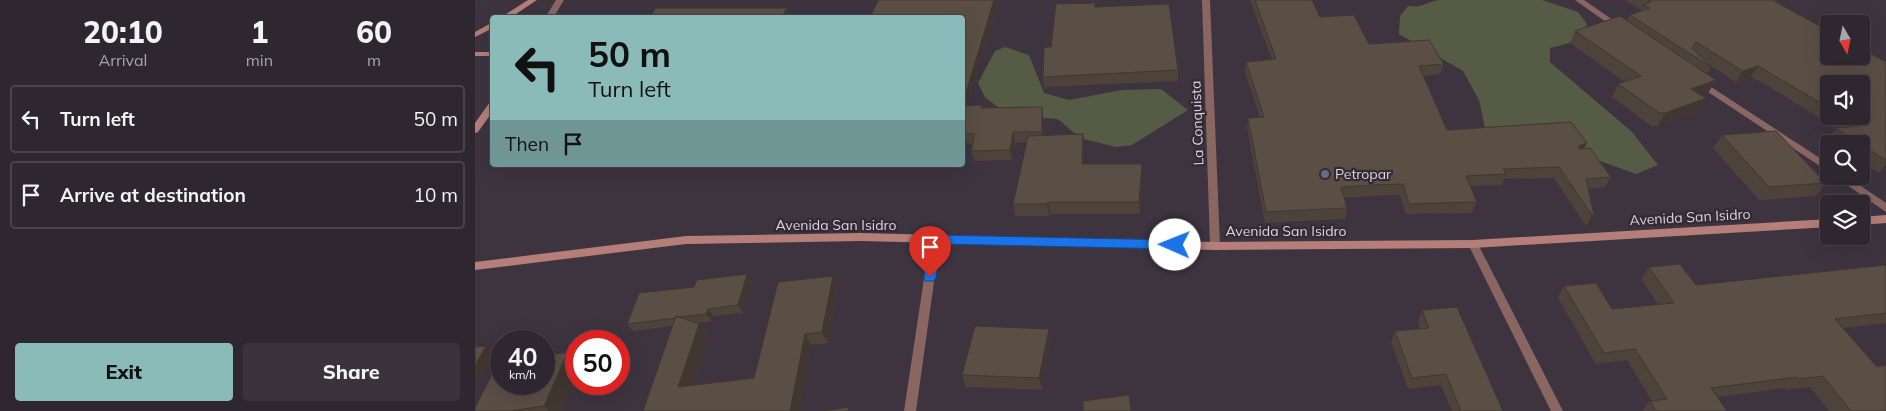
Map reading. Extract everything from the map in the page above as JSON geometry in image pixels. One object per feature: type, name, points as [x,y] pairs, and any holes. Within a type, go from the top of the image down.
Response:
[{"type":"main road","points":[[509,15],[533,0]]},
{"type":"main road","points":[[475,35],[490,26]]},
{"type":"main road","points":[[475,54],[490,54]]},
{"type":"main road","points":[[475,130],[490,108]]},
{"type":"main road","points":[[1870,220],[1886,219]]},
{"type":"main road","name":"Avenida San Isidro","points":[[475,266],[686,240],[861,237],[1215,246],[1473,244],[1820,224]]},
{"type":"street","points":[[551,15],[559,0]]},
{"type":"street","name":"La Conquista","points":[[1206,0],[1215,246]]},
{"type":"street","points":[[1579,0],[1627,33]]},
{"type":"street","points":[[1691,76],[1820,163]]},
{"type":"street","points":[[1852,185],[1886,208]]},
{"type":"street","points":[[910,411],[935,239]]},
{"type":"street","points":[[1473,244],[1557,411]]},
{"type":"green space","points":[[1439,0],[1542,0],[1578,12],[1587,24],[1584,30],[1572,41],[1550,48],[1550,62],[1632,132],[1658,165],[1636,174],[1550,143],[1489,147],[1479,100],[1463,71],[1399,34],[1400,16],[1408,6],[1421,6]]},
{"type":"green space","points":[[1005,47],[1029,55],[1044,93],[1069,100],[1122,90],[1161,89],[1188,110],[1132,145],[1116,147],[1080,138],[1058,119],[1008,115],[985,97],[978,83],[995,51]]},
{"type":"building","points":[[878,0],[994,0],[965,96],[965,15],[871,15]]},
{"type":"building","points":[[1255,0],[1312,0],[1320,17],[1354,15],[1369,44],[1429,40],[1444,64],[1419,66],[1447,130],[1571,122],[1587,143],[1579,146],[1579,149],[1590,148],[1611,177],[1586,179],[1594,215],[1592,215],[1559,167],[1503,169],[1506,174],[1466,176],[1477,202],[1409,204],[1403,184],[1375,185],[1341,187],[1347,208],[1266,212],[1248,118],[1264,117],[1246,62],[1276,59]]},
{"type":"building","points":[[1648,0],[1772,0],[1820,26],[1820,65],[1870,65],[1870,53],[1886,62],[1886,160],[1870,150],[1870,135],[1846,135],[1835,128],[1870,125],[1870,75],[1820,75],[1820,103],[1758,66],[1743,71],[1696,42],[1692,48],[1711,67],[1630,15],[1650,8],[1643,5],[1651,2]]},
{"type":"building","points":[[1095,3],[1095,7],[1169,4],[1178,70],[1043,77],[1044,47],[1051,47],[1056,4]]},
{"type":"building","points":[[655,8],[787,8],[783,15],[652,15]]},
{"type":"building","points":[[1620,16],[1716,80],[1691,89],[1706,98],[1665,113],[1659,113],[1618,84],[1641,76],[1575,31]]},
{"type":"building","points":[[982,105],[981,108],[1042,107],[1042,132],[1013,132],[1010,150],[971,151],[975,134],[965,133],[965,106]]},
{"type":"building","points":[[1776,131],[1820,177],[1820,183],[1769,187],[1722,135]]},
{"type":"building","points":[[1083,134],[1082,164],[1142,164],[1139,202],[1013,204],[1028,136]]},
{"type":"building","points":[[1680,264],[1696,285],[1886,265],[1886,313],[1835,319],[1877,367],[1886,365],[1886,411],[1851,411],[1823,376],[1799,379],[1797,377],[1711,388],[1727,411],[1656,411],[1650,401],[1667,399],[1635,349],[1604,353],[1564,286],[1596,283],[1612,309],[1674,303],[1649,267]]},
{"type":"building","points":[[747,274],[738,305],[708,309],[706,314],[676,316],[676,318],[627,324],[639,293],[694,287],[697,280]]},
{"type":"building","points":[[833,276],[822,332],[805,334],[790,411],[643,411],[676,316],[699,324],[678,387],[754,378],[778,282]]},
{"type":"building","points":[[1457,307],[1503,411],[1461,411],[1446,374],[1412,378],[1395,331],[1429,328],[1422,310]]},
{"type":"building","points":[[975,326],[1049,329],[1039,378],[962,375]]},
{"type":"building","points":[[486,346],[475,366],[475,347]]},
{"type":"building","points":[[565,352],[565,359],[555,381],[555,354]]},
{"type":"building","points":[[490,378],[490,395],[549,395],[544,406],[511,411],[475,411]]},
{"type":"building","points":[[1129,395],[1131,411],[1083,411],[1083,401]]},
{"type":"building","points":[[849,407],[848,411],[822,411]]},
{"type":"place","name":"Petropar","points":[[1325,174]]},
{"type":"route","points":[[930,277],[935,239],[1175,245]]}]
